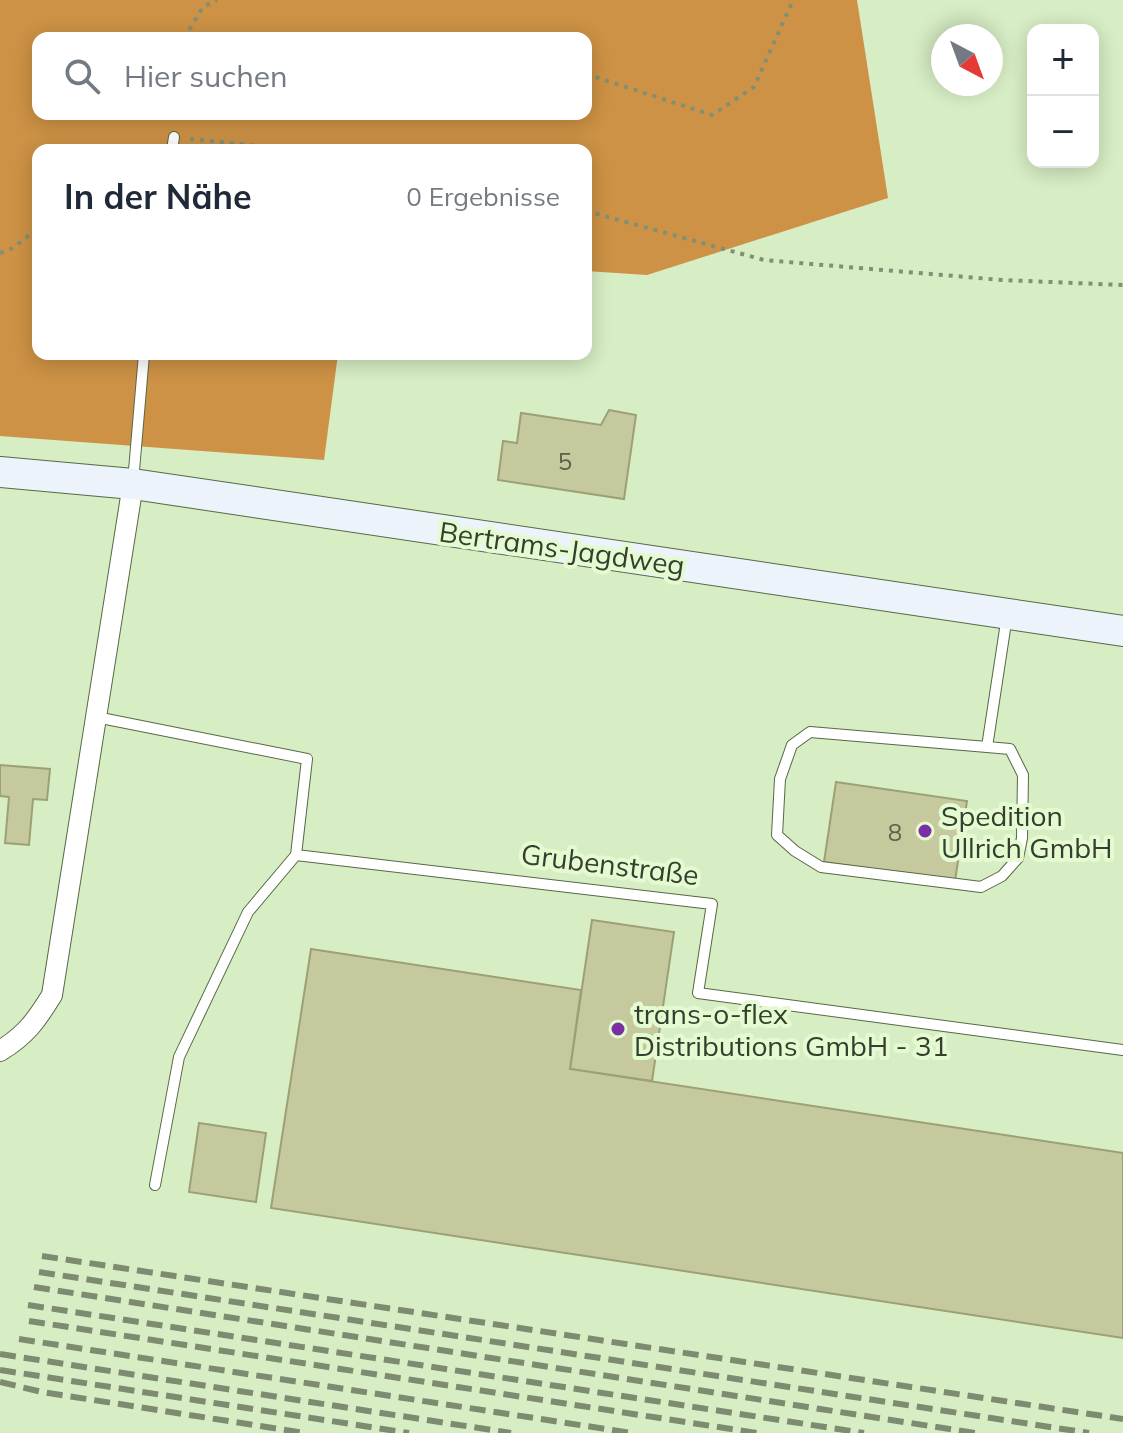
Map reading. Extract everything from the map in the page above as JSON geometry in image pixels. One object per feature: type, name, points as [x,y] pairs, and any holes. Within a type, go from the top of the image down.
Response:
[{"type":"main road","name":"Bertrams-Jagdweg","points":[[0,472],[133,484],[1123,631]]},
{"type":"street","points":[[0,1051],[22,1037],[52,995],[133,484]]},
{"type":"lane","points":[[173,144],[174,137]]},
{"type":"lane","points":[[133,484],[143,360]]},
{"type":"lane","points":[[987,747],[1007,614]]},
{"type":"lane","points":[[96,717],[307,759],[296,855],[248,912],[179,1057],[155,1185]]},
{"type":"lane","points":[[810,732],[987,747],[1010,749],[1023,775],[1022,838],[1018,858],[1002,876],[981,887],[821,867],[777,835],[780,779],[792,745],[810,732]]},
{"type":"lane","name":"Grubenstraße","points":[[296,855],[712,904],[698,993],[1123,1050]]},
{"type":"path","points":[[188,32],[203,7],[217,0]]},
{"type":"path","points":[[592,76],[712,115],[754,87],[793,0]]},
{"type":"path","points":[[174,137],[241,144]]},
{"type":"path","points":[[592,213],[764,260],[1002,280],[1123,285]]},
{"type":"path","points":[[0,253],[13,248],[32,233]]},
{"type":"shaded area","points":[[0,0],[857,0],[888,198],[647,275],[592,271],[592,144],[32,144],[32,360],[337,360],[324,460],[0,436]]},
{"type":"building","points":[[609,410],[636,415],[624,499],[498,480],[503,441],[517,443],[521,413],[601,425]]},
{"type":"building","points":[[0,765],[50,769],[47,800],[33,799],[29,845],[5,843],[9,797],[0,796]]},
{"type":"building","points":[[836,782],[967,801],[955,881],[824,862]]},
{"type":"building","name":"trans-o-flex Distributions GmbH - 31","points":[[592,920],[674,932],[652,1081],[570,1069]]},
{"type":"building","points":[[311,949],[581,990],[570,1069],[1123,1153],[1123,1338],[271,1208]]},
{"type":"building","points":[[199,1123],[266,1133],[256,1202],[189,1192]]},
{"type":"railway","points":[[42,1256],[1123,1419]]},
{"type":"railway","points":[[39,1272],[1089,1433]]},
{"type":"railway","points":[[34,1287],[975,1433]]},
{"type":"railway","points":[[28,1305],[864,1433]]},
{"type":"railway","points":[[29,1321],[757,1433]]},
{"type":"railway","points":[[19,1339],[632,1433]]},
{"type":"railway","points":[[0,1354],[511,1433]]},
{"type":"railway","points":[[0,1370],[409,1433]]},
{"type":"railway","points":[[0,1382],[42,1392],[305,1433]]},
{"type":"place","name":"Spedition Ullrich GmbH","points":[[925,831]]},
{"type":"place","name":"trans-o-flex Distributions GmbH - 31","points":[[618,1029]]}]
